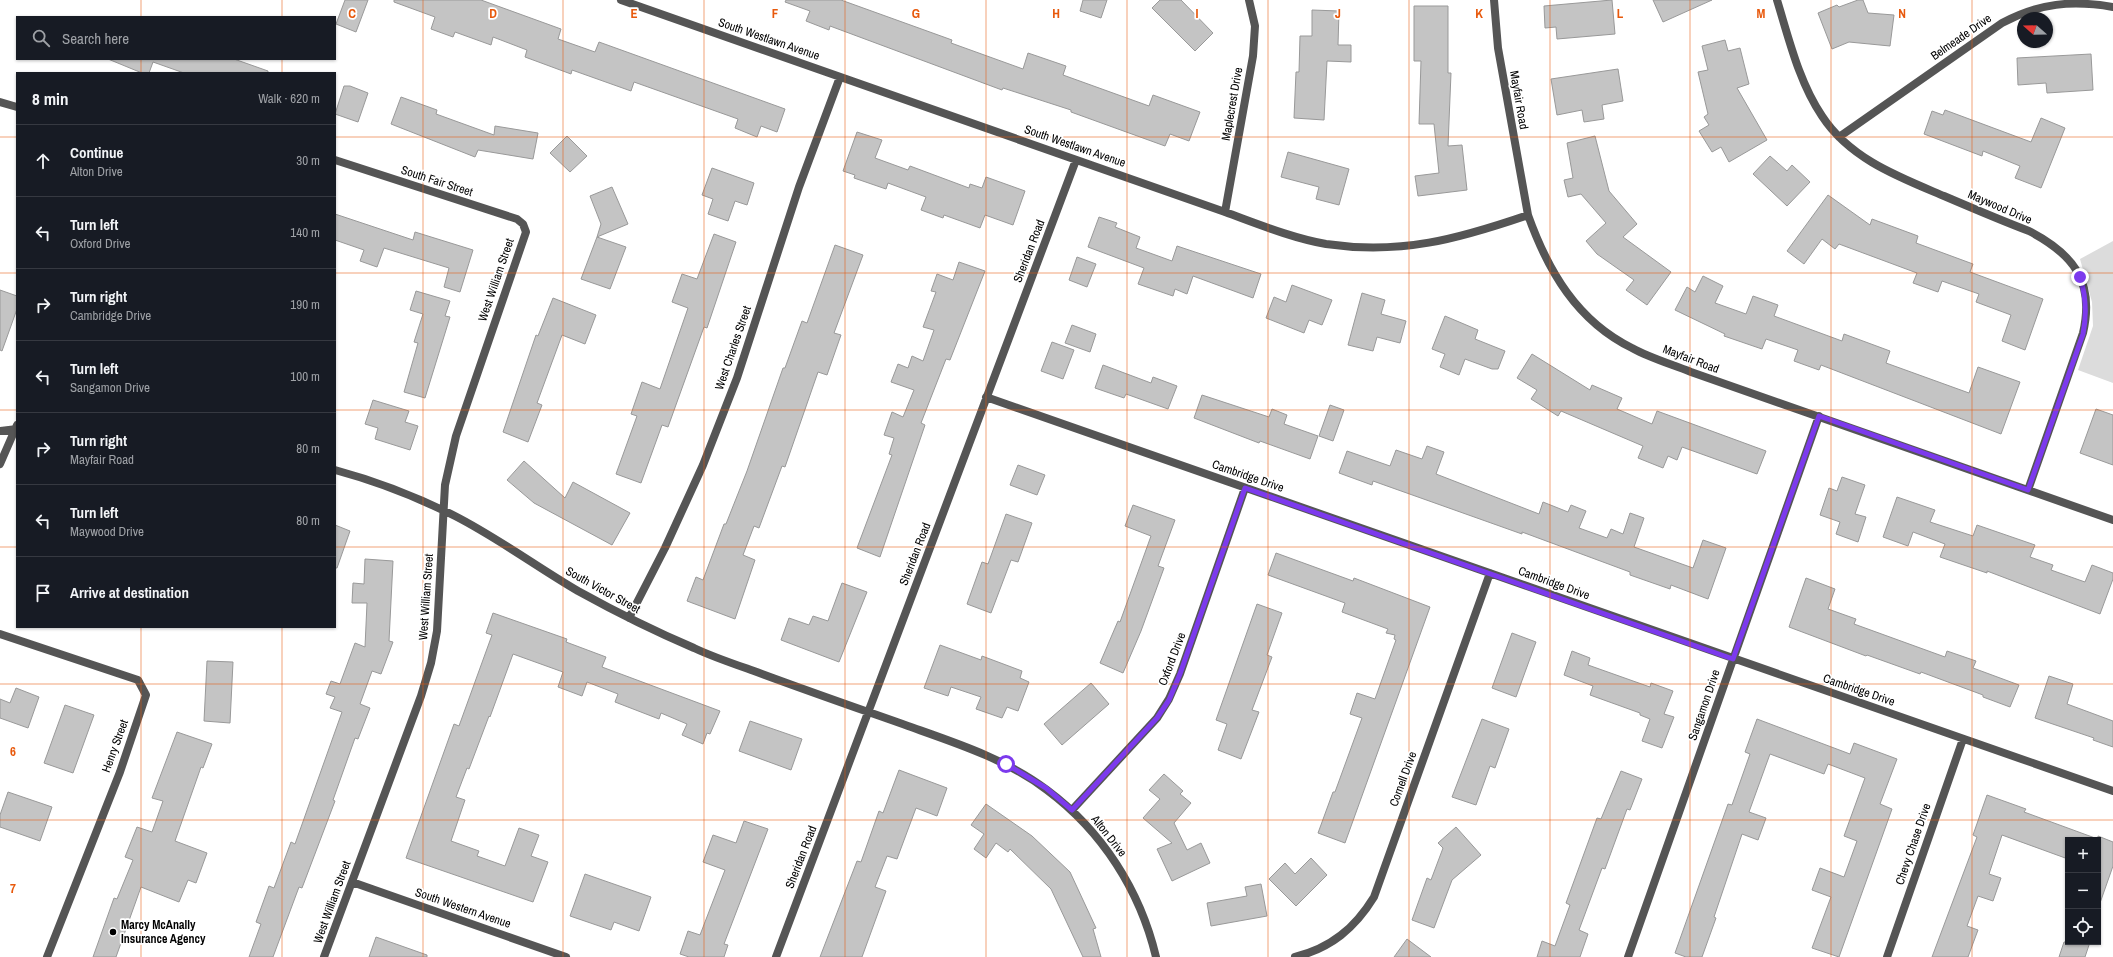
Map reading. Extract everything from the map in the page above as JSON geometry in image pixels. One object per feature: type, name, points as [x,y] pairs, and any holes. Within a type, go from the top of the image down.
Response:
[{"type":"street","name":"South Westlawn Avenue","points":[[621,0],[641,3],[840,77],[1291,235],[1326,244],[1371,248],[1401,247],[1437,242],[1478,232],[1528,215]]},
{"type":"street","name":"Maplecrest Drive","points":[[1225,212],[1253,56],[1255,26],[1249,0]]},
{"type":"street","name":"Mayfair Road","points":[[1494,0],[1498,48],[1528,215],[1537,241],[1562,287],[1587,317],[1608,334],[1632,349],[1691,372],[2113,520]]},
{"type":"street","name":"Maywood Drive","points":[[1777,0],[1809,93],[1822,116],[1839,137],[1854,150],[1896,176],[2028,231],[2049,242],[2070,260],[2080,277],[2086,293],[2086,320],[2083,334],[2028,490]]},
{"type":"street","name":"Belmeade Drive","points":[[1839,137],[2002,23],[2018,15],[2047,5],[2068,2],[2092,2],[2113,7]]},
{"type":"street","name":"West Charles Street","points":[[628,618],[665,548],[709,450],[737,378],[799,187],[840,77]]},
{"type":"street","points":[[0,102],[16,107]]},
{"type":"street","name":"South Fair Street","points":[[336,160],[517,219],[523,224],[526,232]]},
{"type":"street","name":"Sheridan Road","points":[[776,957],[1076,160]]},
{"type":"street","name":"West William Street","points":[[324,957],[421,696],[431,662],[437,630],[445,485],[456,436],[526,232]]},
{"type":"street","name":"Cambridge Drive","points":[[986,397],[2113,791]]},
{"type":"street","name":"Sangamon Drive","points":[[1628,957],[1819,416]]},
{"type":"street","points":[[0,431],[16,428]]},
{"type":"street","points":[[0,464],[16,428]]},
{"type":"street","name":"South Victor Street","points":[[336,470],[361,477],[443,511],[483,532],[577,590],[628,618],[697,650],[868,712]]},
{"type":"street","name":"Oxford Drive","points":[[1072,810],[1153,723],[1169,700],[1180,674],[1245,488]]},
{"type":"street","name":"Cornell Drive","points":[[1295,957],[1310,953],[1331,943],[1348,930],[1362,916],[1374,897],[1490,573]]},
{"type":"street","name":"Henry Street","points":[[0,634],[138,680],[146,695],[120,772],[47,957]]},
{"type":"street","name":"Alton Drive","points":[[868,712],[960,744],[1006,764],[1046,788],[1072,810],[1097,836],[1111,856],[1134,895],[1151,936],[1156,957]]},
{"type":"street","name":"Chevy Chase Drive","points":[[1887,957],[1963,738]]},
{"type":"street","name":"South Western Avenue","points":[[352,882],[566,957]]},
{"type":"shaded area","points":[[2113,241],[2113,383],[2078,370],[2093,326],[2092,302],[2080,259]]},
{"type":"building","points":[[345,0],[368,0],[356,32],[336,24]]},
{"type":"building","points":[[394,0],[481,0],[561,29],[558,39],[595,52],[599,42],[785,109],[777,132],[761,126],[757,137],[735,128],[738,119],[634,82],[631,91],[572,70],[571,74],[525,57],[527,50],[493,37],[491,45],[455,32],[453,37],[431,29],[435,17],[394,2]]},
{"type":"building","points":[[786,0],[841,0],[952,40],[951,43],[1023,69],[1028,53],[1066,66],[1063,75],[1149,106],[1153,95],[1200,112],[1189,141],[1170,134],[1165,146],[1071,112],[1071,110],[1003,88],[1002,90],[830,26],[829,30],[806,21],[810,11],[785,2]]},
{"type":"building","points":[[1083,0],[1107,0],[1101,18],[1080,11]]},
{"type":"building","points":[[1160,0],[1181,0],[1213,33],[1195,51],[1152,8]]},
{"type":"building","points":[[1612,0],[1615,34],[1557,39],[1556,27],[1545,28],[1544,6]]},
{"type":"building","points":[[1653,0],[1712,0],[1663,22]]},
{"type":"building","points":[[1858,0],[1863,0],[1868,13],[1894,15],[1890,46],[1849,42],[1832,49],[1818,13],[1837,5],[1839,7]]},
{"type":"building","points":[[1414,6],[1448,6],[1448,73],[1451,73],[1448,146],[1462,145],[1467,190],[1418,196],[1415,176],[1439,173],[1434,124],[1419,124],[1421,61],[1414,61]]},
{"type":"building","points":[[1312,10],[1339,11],[1338,45],[1351,45],[1351,62],[1327,61],[1324,120],[1294,118],[1296,72],[1299,72],[1300,36],[1312,36]]},
{"type":"building","points":[[1725,40],[1728,51],[1740,48],[1749,84],[1737,88],[1767,140],[1729,162],[1721,147],[1712,152],[1699,131],[1709,125],[1704,117],[1708,114],[1698,72],[1708,70],[1702,46]]},
{"type":"building","points":[[2091,54],[2093,90],[2047,93],[2046,83],[2018,85],[2017,58]]},
{"type":"building","points":[[110,60],[237,60],[268,71],[181,72],[153,62],[149,72],[140,72]]},
{"type":"building","points":[[1618,69],[1623,101],[1602,105],[1604,119],[1584,122],[1582,110],[1557,115],[1551,79]]},
{"type":"building","points":[[344,86],[350,86],[368,93],[358,122],[336,114]]},
{"type":"building","points":[[401,97],[437,110],[436,114],[494,135],[495,126],[538,133],[533,159],[478,150],[475,157],[391,124]]},
{"type":"building","points":[[1945,110],[2031,142],[2041,118],[2065,128],[2041,188],[2015,178],[2020,166],[1983,151],[1982,156],[1924,134],[1932,111],[1943,115]]},
{"type":"building","points":[[857,132],[882,140],[875,158],[908,170],[910,166],[969,188],[970,184],[982,188],[986,177],[1025,191],[1013,225],[985,215],[980,228],[944,215],[943,218],[921,210],[926,197],[888,183],[886,189],[854,178],[855,175],[843,171]]},
{"type":"building","points":[[567,136],[587,156],[570,172],[550,153]]},
{"type":"building","points":[[1595,136],[1609,191],[1637,224],[1623,237],[1671,272],[1647,305],[1626,290],[1634,280],[1597,254],[1586,241],[1606,223],[1581,194],[1568,197],[1564,180],[1573,178],[1567,143]]},
{"type":"building","points":[[1288,152],[1349,169],[1339,205],[1316,199],[1319,187],[1281,177]]},
{"type":"building","points":[[1770,156],[1787,171],[1792,165],[1810,182],[1787,206],[1753,174]]},
{"type":"building","points":[[712,168],[754,183],[747,205],[735,201],[728,221],[708,214],[713,199],[702,195]]},
{"type":"building","points":[[612,187],[628,224],[597,237],[601,224],[590,196]]},
{"type":"building","points":[[1828,195],[1870,225],[1872,219],[1918,236],[1916,243],[1973,264],[1970,272],[2043,299],[2025,350],[2002,341],[2011,315],[1976,302],[1979,294],[1942,281],[1938,292],[1913,283],[1917,273],[1839,244],[1835,249],[1822,239],[1804,264],[1787,251]]},
{"type":"building","points":[[336,214],[413,240],[415,232],[473,250],[460,292],[444,287],[449,268],[384,248],[377,267],[360,261],[364,250],[336,240]]},
{"type":"building","points":[[1099,217],[1117,223],[1115,227],[1140,237],[1136,248],[1172,261],[1177,246],[1261,274],[1253,298],[1193,276],[1187,294],[1175,289],[1173,296],[1138,284],[1144,268],[1088,247]]},
{"type":"building","points":[[714,234],[736,242],[707,328],[704,327],[668,427],[662,425],[641,483],[616,474],[637,416],[631,414],[642,382],[660,389],[688,308],[672,302],[682,274],[697,279]]},
{"type":"building","points":[[597,237],[626,247],[610,289],[581,279]]},
{"type":"building","points":[[835,245],[863,255],[834,333],[841,335],[827,375],[818,372],[785,467],[782,466],[759,528],[754,526],[743,555],[755,560],[735,619],[687,601],[696,577],[703,580],[724,524],[726,524],[747,471],[783,368],[785,368],[802,321],[807,323]]},
{"type":"building","points":[[1077,257],[1096,264],[1087,287],[1069,280]]},
{"type":"building","points":[[959,262],[985,271],[950,360],[946,359],[921,423],[925,425],[880,557],[857,548],[892,455],[889,454],[894,438],[884,435],[892,412],[903,417],[914,390],[891,382],[898,364],[908,368],[912,356],[923,361],[934,330],[923,327],[936,292],[931,291],[937,274],[953,280]]},
{"type":"building","points":[[1703,276],[1723,286],[1715,303],[1746,314],[1753,296],[1778,305],[1774,316],[1842,341],[1844,334],[1890,351],[1886,363],[1969,393],[1978,367],[2020,382],[2001,434],[1821,365],[1819,370],[1794,361],[1798,350],[1766,339],[1762,349],[1724,336],[1725,334],[1675,310],[1687,287],[1695,292]]},
{"type":"building","points":[[1292,285],[1332,300],[1322,325],[1309,320],[1304,333],[1266,318],[1274,297],[1286,302]]},
{"type":"building","points":[[0,290],[16,296],[16,312],[2,351],[0,350]]},
{"type":"building","points":[[416,291],[450,301],[445,316],[450,317],[425,398],[404,392],[418,343],[414,342],[423,314],[410,310]]},
{"type":"building","points":[[1362,293],[1385,300],[1381,314],[1406,321],[1400,343],[1377,337],[1373,351],[1348,345]]},
{"type":"building","points":[[553,298],[596,315],[585,344],[562,335],[537,403],[542,405],[528,442],[503,432],[536,335],[538,336]]},
{"type":"building","points":[[1445,316],[1478,330],[1475,339],[1505,351],[1498,369],[1492,369],[1465,359],[1459,375],[1440,367],[1445,354],[1432,349]]},
{"type":"building","points":[[1072,325],[1096,334],[1090,352],[1065,343]]},
{"type":"building","points":[[1052,342],[1074,350],[1063,379],[1041,371]]},
{"type":"building","points":[[1532,354],[1590,390],[1592,385],[1622,398],[1617,409],[1652,424],[1657,411],[1766,451],[1757,474],[1682,447],[1677,460],[1668,456],[1663,468],[1638,458],[1643,446],[1561,411],[1558,416],[1531,399],[1537,390],[1517,378]]},
{"type":"building","points":[[1103,365],[1151,383],[1153,377],[1177,386],[1168,409],[1126,394],[1124,398],[1095,388]]},
{"type":"building","points":[[1202,395],[1269,417],[1272,409],[1287,415],[1284,424],[1318,436],[1310,459],[1260,441],[1259,443],[1194,418]]},
{"type":"building","points":[[373,400],[409,411],[405,422],[418,426],[410,450],[375,439],[378,428],[365,424]]},
{"type":"building","points":[[1330,405],[1344,410],[1333,441],[1319,436]]},
{"type":"building","points":[[2096,409],[2113,415],[2113,465],[2080,453]]},
{"type":"building","points":[[1427,446],[1444,452],[1436,474],[1539,514],[1543,502],[1568,512],[1571,505],[1586,511],[1579,528],[1607,538],[1611,529],[1623,534],[1630,513],[1644,518],[1634,547],[1693,568],[1703,540],[1726,548],[1708,599],[1671,585],[1670,589],[1630,575],[1630,572],[1522,532],[1522,534],[1373,481],[1372,485],[1339,473],[1347,451],[1390,466],[1396,450],[1422,459]]},
{"type":"building","points":[[524,461],[565,498],[573,482],[630,513],[612,545],[534,503],[507,480]]},
{"type":"building","points":[[1018,465],[1045,475],[1037,495],[1010,485]]},
{"type":"building","points":[[1842,477],[1865,485],[1855,514],[1866,517],[1858,542],[1836,534],[1840,522],[1820,515],[1829,488],[1837,491]]},
{"type":"building","points":[[1897,497],[1935,510],[1930,522],[1973,536],[1977,525],[2035,545],[2030,557],[2053,565],[2051,570],[2085,582],[2092,565],[2113,573],[2113,579],[2100,614],[1987,571],[1987,573],[1940,557],[1945,544],[1913,532],[1908,546],[1883,537]]},
{"type":"building","points":[[1133,505],[1175,520],[1158,566],[1164,568],[1141,631],[1123,673],[1100,663],[1118,621],[1120,622],[1151,536],[1125,526]]},
{"type":"building","points":[[1006,514],[1032,523],[1018,562],[1011,560],[991,613],[967,604],[982,562],[988,564]]},
{"type":"building","points":[[336,525],[350,531],[336,568]]},
{"type":"building","points":[[1276,553],[1353,581],[1354,578],[1430,607],[1345,843],[1318,833],[1333,792],[1335,792],[1362,718],[1350,714],[1357,693],[1375,699],[1396,640],[1394,639],[1395,635],[1386,633],[1388,629],[1342,612],[1345,603],[1268,575]]},
{"type":"building","points":[[365,559],[393,561],[389,641],[393,642],[381,674],[372,671],[360,704],[370,708],[358,739],[355,738],[333,800],[335,801],[302,888],[299,887],[273,957],[249,957],[261,924],[256,922],[269,886],[274,888],[291,842],[295,844],[342,712],[330,708],[335,697],[326,694],[331,681],[340,684],[355,643],[365,647],[367,603],[352,603],[353,583],[364,584]]},
{"type":"building","points":[[1806,578],[1835,589],[1828,609],[1856,619],[1854,624],[1945,657],[1947,651],[1976,661],[1973,668],[2019,685],[2010,707],[1983,697],[1983,695],[1921,672],[1920,674],[1867,655],[1866,656],[1789,627]]},
{"type":"building","points":[[842,583],[867,592],[839,662],[781,640],[789,618],[809,625],[813,616],[828,621]]},
{"type":"building","points":[[1257,604],[1282,613],[1267,655],[1272,657],[1252,710],[1259,712],[1241,759],[1218,750],[1227,724],[1216,720]]},
{"type":"building","points":[[493,613],[567,639],[566,642],[606,657],[602,667],[720,711],[710,734],[707,733],[703,744],[682,735],[687,724],[661,713],[659,719],[615,702],[618,694],[587,682],[582,696],[558,687],[563,672],[513,654],[490,717],[489,716],[469,769],[467,768],[456,797],[465,800],[451,841],[479,851],[477,856],[505,866],[519,828],[539,835],[531,856],[548,862],[533,902],[406,858],[454,724],[459,726],[492,635],[486,633]]},
{"type":"building","points":[[1512,633],[1536,642],[1516,697],[1492,688]]},
{"type":"building","points":[[940,645],[981,660],[982,656],[1022,671],[1020,678],[1029,682],[1018,711],[1007,707],[1002,718],[976,709],[981,697],[951,687],[948,696],[924,688]]},
{"type":"building","points":[[1572,651],[1590,658],[1588,665],[1650,687],[1651,683],[1673,691],[1664,714],[1674,717],[1662,748],[1642,741],[1650,719],[1640,715],[1640,713],[1590,695],[1593,686],[1564,675]]},
{"type":"building","points":[[207,661],[233,662],[230,723],[204,721]]},
{"type":"building","points":[[2049,676],[2073,684],[2067,704],[2113,721],[2113,747],[2093,740],[2094,738],[2035,718]]},
{"type":"building","points":[[1091,683],[1109,704],[1062,745],[1044,724]]},
{"type":"building","points":[[16,688],[39,697],[28,728],[0,718],[0,699],[10,703]]},
{"type":"building","points":[[65,705],[94,715],[73,773],[44,763]]},
{"type":"building","points":[[1482,719],[1509,729],[1495,768],[1490,766],[1476,805],[1452,797]]},
{"type":"building","points":[[1757,719],[1850,754],[1854,743],[1897,759],[1880,804],[1892,809],[1839,957],[1812,948],[1831,897],[1812,890],[1820,868],[1844,877],[1857,841],[1844,836],[1865,778],[1828,764],[1824,774],[1770,754],[1749,812],[1766,818],[1758,840],[1742,834],[1714,917],[1716,918],[1702,957],[1686,957],[1675,953],[1728,804],[1732,805],[1750,754],[1745,752]]},
{"type":"building","points":[[750,721],[802,739],[791,770],[739,751]]},
{"type":"building","points":[[177,732],[212,744],[203,768],[201,767],[175,841],[207,853],[196,883],[188,880],[179,902],[141,887],[116,957],[93,957],[114,898],[117,899],[133,860],[125,857],[137,827],[152,832],[163,801],[152,798]]},
{"type":"building","points":[[899,770],[947,788],[937,816],[916,808],[897,859],[887,856],[875,887],[886,891],[862,957],[820,957],[857,861],[861,862],[879,811],[883,813]]},
{"type":"building","points":[[1621,771],[1642,779],[1630,810],[1627,809],[1605,869],[1602,868],[1579,930],[1588,934],[1580,957],[1537,957],[1542,941],[1555,946],[1570,905],[1566,903],[1597,818],[1601,819]]},
{"type":"building","points":[[1164,774],[1183,791],[1180,794],[1191,803],[1174,823],[1187,850],[1201,843],[1210,863],[1172,881],[1157,849],[1172,843],[1143,818],[1160,799],[1149,790]]},
{"type":"building","points":[[8,792],[52,807],[40,841],[0,827],[0,815]]},
{"type":"building","points":[[1987,795],[2026,809],[2024,812],[2092,837],[2065,837],[2065,858],[2002,835],[1989,874],[2001,878],[1993,901],[1978,896],[1967,926],[1978,930],[1968,957],[1932,957],[1977,837],[1973,835]]},
{"type":"building","points":[[986,804],[1032,836],[1070,872],[1096,928],[1093,929],[1101,957],[1083,957],[1051,889],[1010,849],[1008,852],[996,843],[986,858],[974,849],[984,834],[971,825]]},
{"type":"building","points":[[744,821],[768,829],[724,944],[728,945],[724,957],[689,957],[680,954],[688,931],[700,935],[725,870],[703,862],[713,835],[736,843]]},
{"type":"building","points":[[1456,827],[1481,855],[1452,880],[1434,928],[1412,920],[1427,878],[1431,880],[1443,848],[1438,843]]},
{"type":"building","points":[[2101,837],[2113,842],[2113,866],[2101,900]]},
{"type":"building","points":[[1311,858],[1327,875],[1296,906],[1269,879],[1285,863],[1295,874]]},
{"type":"building","points":[[585,874],[651,897],[639,931],[614,922],[611,930],[570,916]]},
{"type":"building","points":[[1261,884],[1267,916],[1211,926],[1207,903],[1247,896],[1245,887]]},
{"type":"building","points":[[376,937],[427,955],[427,957],[369,957]]},
{"type":"building","points":[[1407,939],[1431,957],[1394,957]]},
{"type":"building","points":[[2064,942],[2065,945],[2089,945],[2085,957],[2059,957]]},
{"type":"place","name":"Marcy McAnally Insurance Agency","points":[[113,932]]},
{"type":"route","points":[[1006,764],[1046,788],[1072,810],[1157,718],[1169,700],[1180,674],[1245,488],[1733,659],[1777,530],[1819,416],[2028,490],[2083,334],[2086,320],[2086,293],[2080,277]]}]
